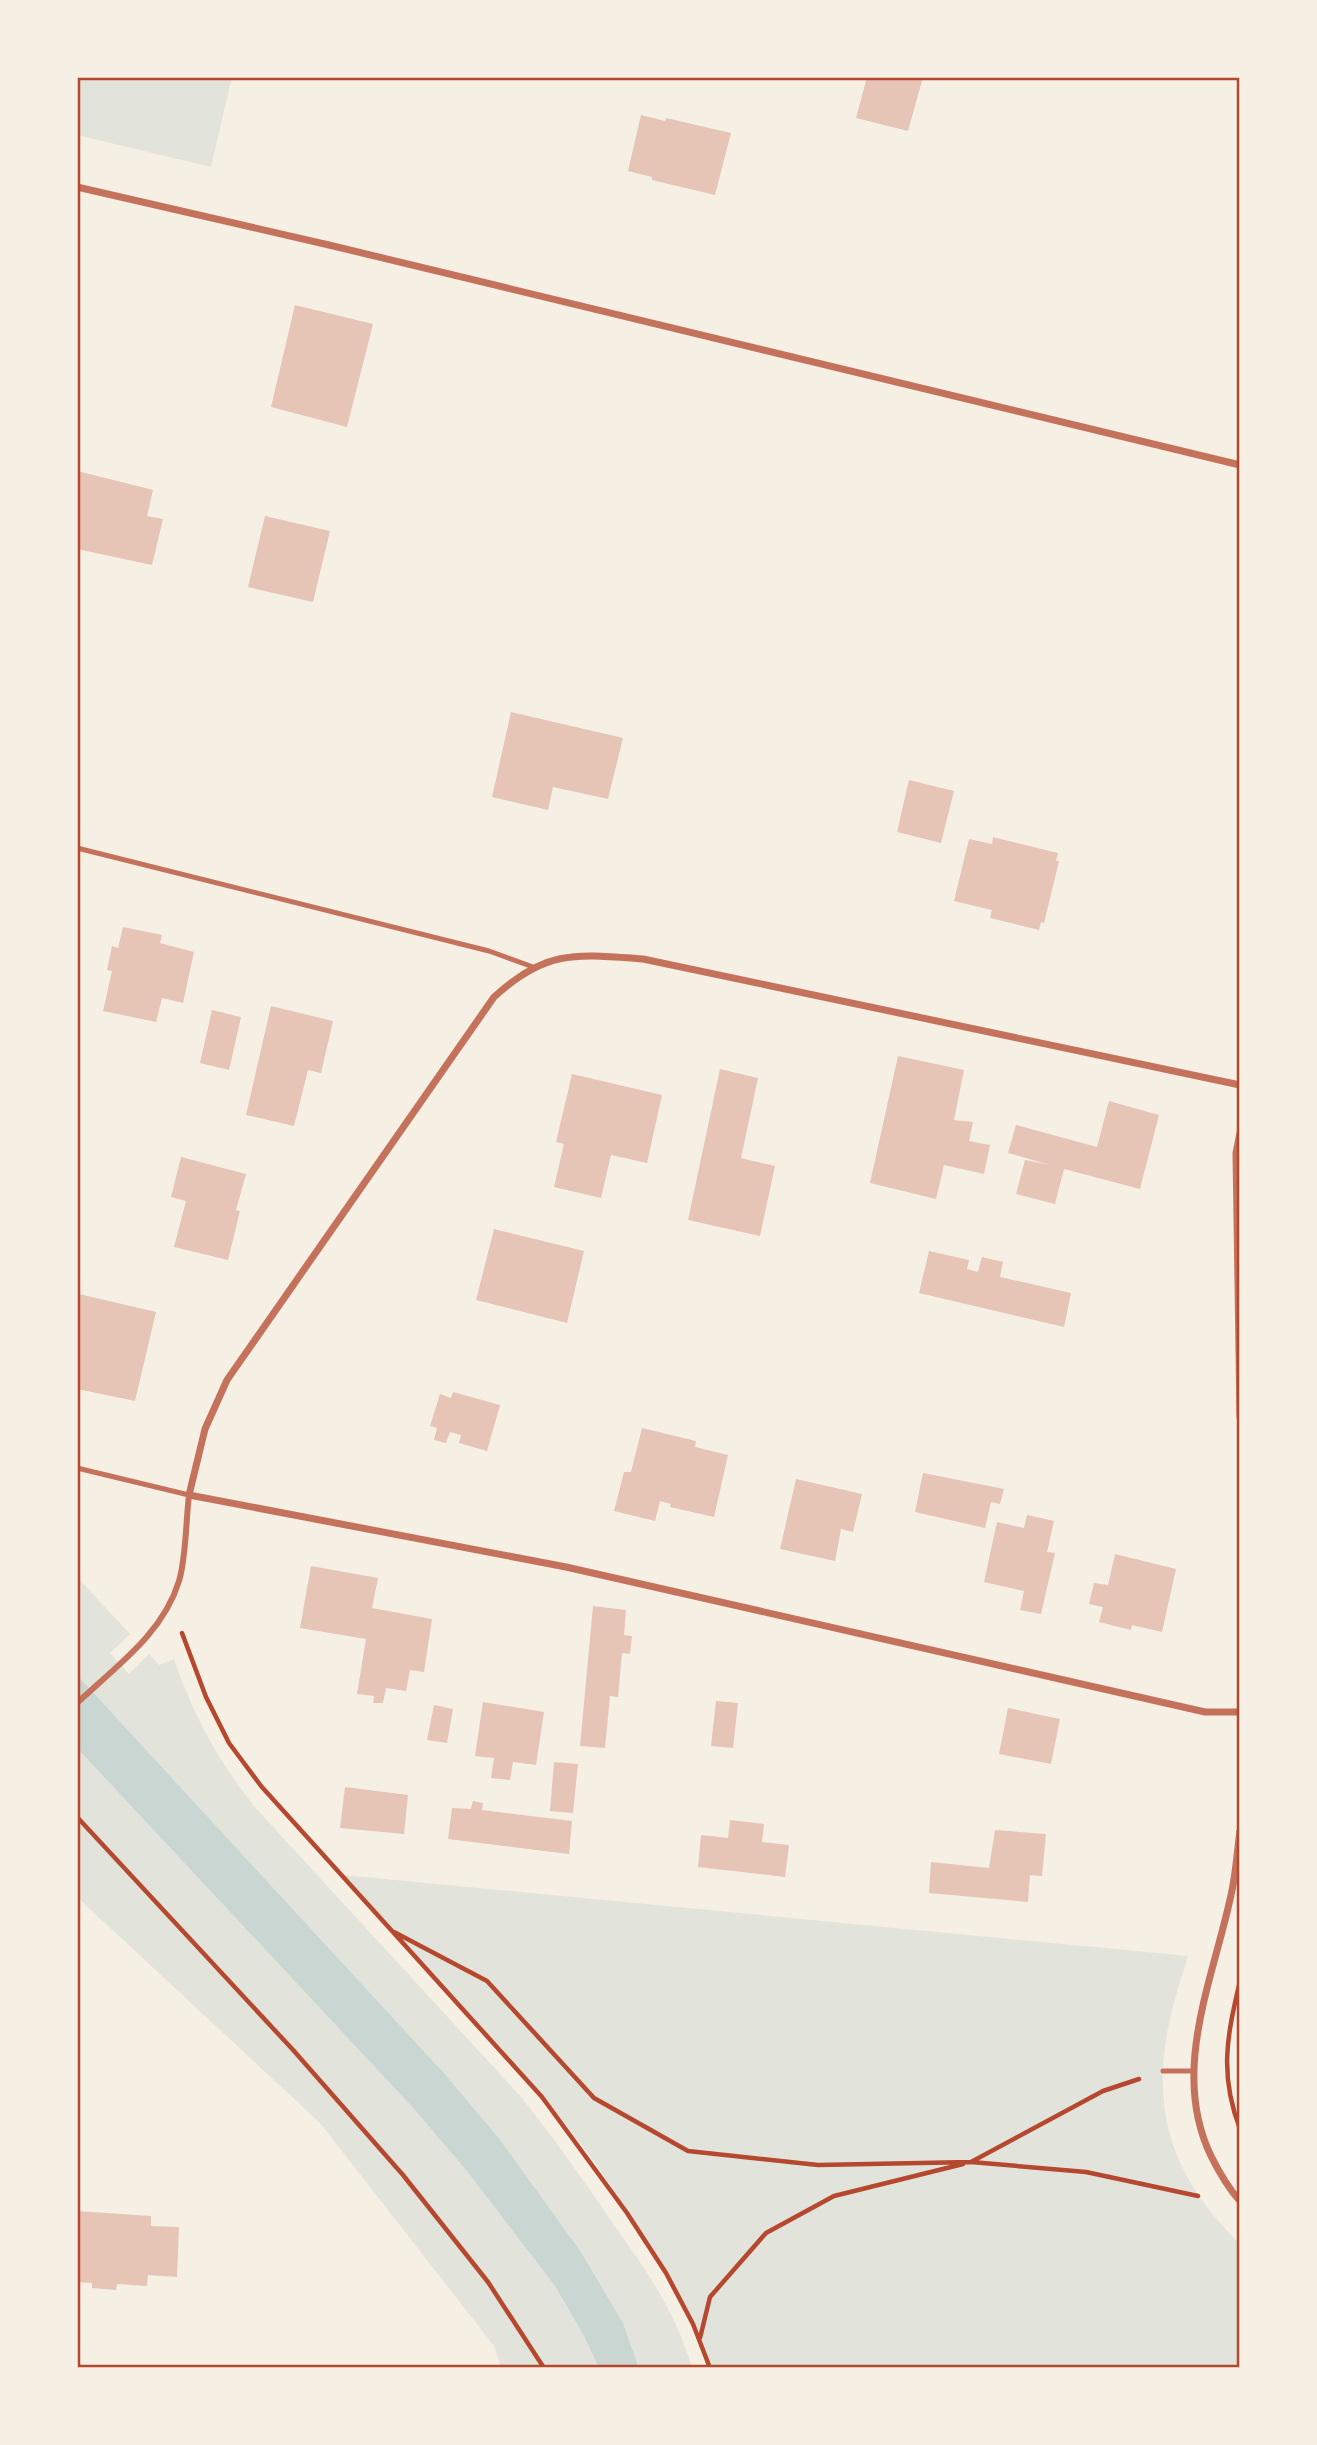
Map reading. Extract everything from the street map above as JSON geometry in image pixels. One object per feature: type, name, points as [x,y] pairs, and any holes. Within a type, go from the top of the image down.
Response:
[{"type":"street","points":[[77,187],[329,245],[1240,465]]},
{"type":"street","points":[[77,1703],[146,1639],[162,1620],[179,1580],[189,1495],[205,1429],[227,1380],[494,997],[516,977],[533,967],[571,956],[643,959],[1240,1085]]},
{"type":"street","points":[[1240,1133],[1236,1153],[1240,1417]]},
{"type":"street","points":[[189,1495],[566,1567],[1205,1712],[1240,1712]]},
{"type":"street","points":[[1240,1831],[1232,1892],[1203,2010],[1193,2071],[1193,2096],[1205,2143],[1219,2172],[1240,2201]]},
{"type":"lane","points":[[77,848],[489,951],[533,967]]},
{"type":"lane","points":[[77,1468],[189,1495]]},
{"type":"lane","points":[[1163,2071],[1193,2071]]},
{"type":"path","points":[[169,1602],[206,1697],[229,1743],[261,1786],[542,2097],[579,2144],[666,2273],[693,2324],[710,2368]]},
{"type":"path","points":[[77,1817],[294,2051],[403,2175],[488,2282],[544,2368]]},
{"type":"path","points":[[390,1930],[487,1981],[594,2098],[688,2151],[818,2165],[971,2162],[1086,2172],[1198,2196]]},
{"type":"path","points":[[1240,1981],[1229,2029],[1226,2069],[1233,2110],[1240,2129]]},
{"type":"path","points":[[699,2340],[710,2297],[766,2233],[834,2196],[971,2162],[1103,2091],[1163,2071]]},
{"type":"shaded area","points":[[77,77],[232,77],[211,167],[77,135]]},
{"type":"shaded area","points":[[77,1577],[130,1634],[110,1653],[129,1674],[149,1654],[159,1665],[174,1659],[208,1736],[254,1806],[534,2113],[658,2290],[677,2327],[692,2368],[639,2368],[623,2323],[581,2252],[498,2137],[443,2072],[77,1675]]},
{"type":"shaded area","points":[[77,1675],[443,2072],[498,2137],[581,2252],[623,2323],[639,2368],[599,2368],[555,2286],[466,2170],[415,2110],[77,1748]]},
{"type":"shaded area","points":[[77,1748],[415,2110],[466,2170],[555,2286],[599,2368],[501,2368],[494,2346],[320,2123],[77,1897]]},
{"type":"shaded area","points":[[343,1875],[1188,1956],[1166,2040],[1164,2099],[1168,2126],[1187,2176],[1201,2199],[1240,2244],[1240,2368],[711,2368],[699,2331],[675,2286],[594,2161],[546,2099]]},
{"type":"building","points":[[867,77],[923,77],[908,131],[856,118]]},
{"type":"building","points":[[641,115],[731,133],[715,195],[652,180],[652,177],[628,171]]},
{"type":"building","points":[[295,305],[373,324],[347,427],[271,407]]},
{"type":"building","points":[[77,471],[153,490],[147,516],[163,519],[152,565],[77,549]]},
{"type":"building","points":[[265,516],[330,531],[313,602],[248,587]]},
{"type":"building","points":[[511,712],[623,738],[608,799],[553,787],[548,810],[492,797]]},
{"type":"building","points":[[909,780],[954,791],[941,843],[897,832]]},
{"type":"building","points":[[993,837],[1058,853],[1056,861],[1059,861],[1044,923],[1041,922],[1039,930],[990,918],[992,910],[954,901],[969,839],[992,844]]},
{"type":"building","points":[[123,927],[162,935],[160,943],[194,952],[183,1003],[162,998],[156,1022],[103,1011],[112,971],[107,970],[112,946],[118,948]]},
{"type":"building","points":[[271,1006],[333,1021],[321,1073],[308,1070],[294,1126],[246,1115]]},
{"type":"building","points":[[212,1010],[241,1017],[229,1070],[200,1063]]},
{"type":"building","points":[[898,1056],[964,1070],[954,1120],[973,1122],[969,1141],[990,1145],[984,1174],[944,1165],[936,1199],[870,1183]]},
{"type":"building","points":[[720,1069],[758,1078],[741,1158],[775,1166],[760,1236],[688,1220]]},
{"type":"building","points":[[572,1074],[662,1095],[647,1163],[611,1155],[601,1198],[554,1187],[564,1144],[556,1142]]},
{"type":"building","points":[[1109,1101],[1159,1115],[1140,1189],[1064,1169],[1055,1204],[1016,1194],[1025,1160],[1050,1165],[1008,1153],[1016,1125],[1097,1147]]},
{"type":"building","points":[[181,1157],[246,1174],[236,1210],[240,1211],[228,1260],[174,1247],[186,1201],[171,1197]]},
{"type":"building","points":[[494,1229],[584,1251],[567,1323],[476,1300]]},
{"type":"building","points":[[929,1251],[969,1260],[967,1269],[978,1272],[982,1257],[1003,1262],[1000,1277],[1071,1293],[1064,1327],[919,1293]]},
{"type":"building","points":[[79,1294],[156,1312],[135,1401],[77,1389]]},
{"type":"building","points":[[453,1392],[500,1405],[487,1451],[459,1443],[461,1435],[450,1432],[446,1443],[434,1440],[437,1428],[430,1426],[440,1394],[451,1398]]},
{"type":"building","points":[[642,1428],[696,1441],[695,1447],[728,1455],[714,1517],[670,1507],[671,1504],[660,1501],[655,1521],[614,1511],[624,1472],[631,1472]]},
{"type":"building","points":[[923,1473],[1004,1489],[1000,1504],[991,1502],[985,1528],[915,1512]]},
{"type":"building","points":[[796,1479],[862,1494],[853,1532],[841,1529],[835,1561],[780,1549]]},
{"type":"building","points":[[1027,1515],[1054,1521],[1047,1552],[1055,1553],[1041,1614],[1020,1610],[1024,1591],[984,1582],[997,1522],[1024,1528]]},
{"type":"building","points":[[1115,1554],[1176,1569],[1162,1632],[1132,1625],[1131,1630],[1099,1622],[1103,1607],[1089,1604],[1094,1583],[1108,1585]]},
{"type":"building","points":[[311,1566],[378,1578],[372,1608],[432,1619],[424,1672],[410,1670],[406,1691],[386,1688],[383,1703],[373,1703],[374,1696],[357,1694],[366,1639],[300,1628]]},
{"type":"building","points":[[593,1606],[626,1610],[624,1635],[632,1636],[630,1654],[622,1653],[618,1697],[610,1696],[605,1748],[580,1746]]},
{"type":"building","points":[[716,1701],[738,1703],[733,1748],[711,1746]]},
{"type":"building","points":[[483,1702],[544,1712],[536,1765],[513,1762],[510,1780],[491,1778],[494,1758],[475,1756]]},
{"type":"building","points":[[434,1705],[453,1709],[447,1743],[427,1740]]},
{"type":"building","points":[[1008,1708],[1060,1719],[1051,1764],[999,1754]]},
{"type":"building","points":[[554,1762],[578,1764],[573,1813],[550,1811]]},
{"type":"building","points":[[345,1787],[408,1795],[404,1834],[340,1828]]},
{"type":"building","points":[[473,1801],[483,1803],[482,1810],[572,1821],[569,1854],[448,1839],[452,1808],[471,1809]]},
{"type":"building","points":[[730,1820],[764,1824],[762,1842],[789,1845],[785,1877],[698,1867],[701,1835],[728,1838]]},
{"type":"building","points":[[995,1830],[1046,1834],[1042,1876],[1030,1875],[1028,1902],[929,1893],[931,1862],[989,1868]]},
{"type":"building","points":[[77,2211],[151,2216],[151,2226],[179,2227],[177,2277],[148,2275],[147,2286],[117,2284],[116,2290],[92,2288],[92,2283],[77,2282]]}]
